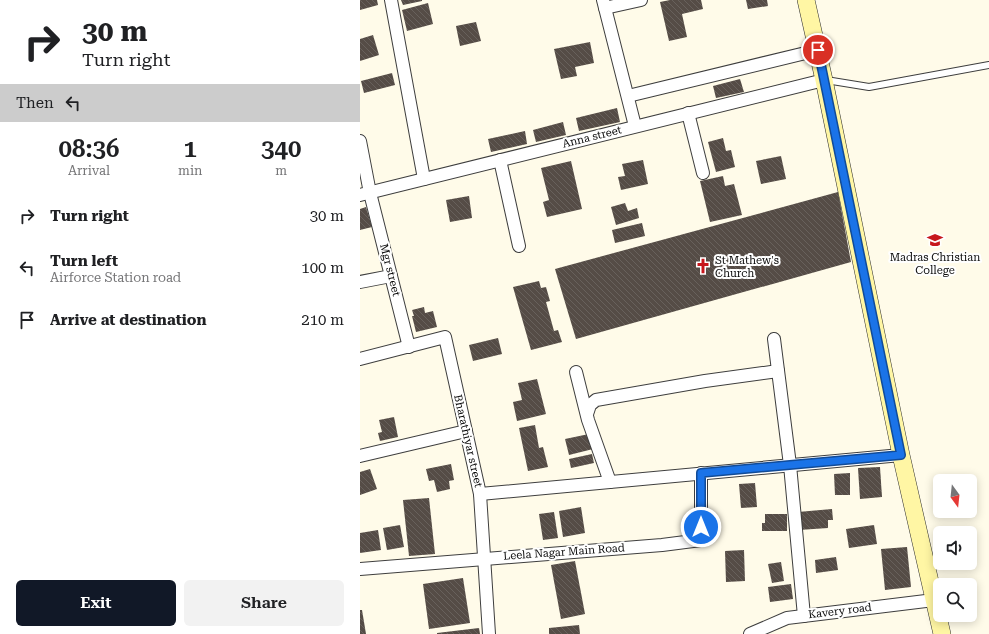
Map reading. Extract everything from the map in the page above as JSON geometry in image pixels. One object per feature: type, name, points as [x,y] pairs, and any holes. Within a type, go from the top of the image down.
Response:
[{"type":"street","points":[[391,0],[424,179]]},
{"type":"street","points":[[635,126],[604,4],[641,0]]},
{"type":"street","points":[[806,0],[818,50],[901,455],[933,596]]},
{"type":"street","points":[[628,96],[818,50]]},
{"type":"street","name":"Anna street","points":[[365,194],[824,80]]},
{"type":"street","points":[[688,113],[703,173]]},
{"type":"street","name":"Mgr street","points":[[360,141],[365,194],[391,276],[409,347]]},
{"type":"street","points":[[500,160],[519,246]]},
{"type":"street","points":[[360,282],[391,276]]},
{"type":"street","name":"Bharathiyar street","points":[[360,359],[445,337],[480,494],[489,634]]},
{"type":"street","points":[[774,339],[790,465],[804,616]]},
{"type":"street","points":[[587,414],[590,405],[596,400],[778,370]]},
{"type":"street","points":[[576,372],[587,414],[610,482]]},
{"type":"street","points":[[360,456],[466,431]]},
{"type":"street","points":[[480,494],[901,455]]},
{"type":"street","name":"Leela Nagar Main Road","points":[[360,569],[662,545],[701,540],[701,473]]},
{"type":"street","name":"Kavery road","points":[[750,634],[787,618],[933,600]]},
{"type":"street","points":[[939,622],[942,634]]},
{"type":"lane","points":[[824,80],[869,87],[989,65]]},
{"type":"building","points":[[360,0],[377,0],[378,5],[360,10]]},
{"type":"building","points":[[401,0],[422,0],[422,1],[403,5]]},
{"type":"building","points":[[670,0],[701,0],[703,9],[682,14],[687,37],[669,41],[660,2]]},
{"type":"building","points":[[746,0],[767,0],[768,6],[748,9]]},
{"type":"building","points":[[428,3],[433,24],[407,31],[402,10]]},
{"type":"building","points":[[476,22],[481,41],[460,46],[456,26]]},
{"type":"building","points":[[373,35],[379,55],[360,61],[360,39]]},
{"type":"building","points":[[590,42],[594,63],[575,67],[577,76],[561,79],[554,49]]},
{"type":"building","points":[[392,73],[395,85],[364,93],[361,81]]},
{"type":"building","points":[[740,79],[744,92],[716,98],[713,86]]},
{"type":"building","points":[[617,108],[620,122],[579,131],[576,118]]},
{"type":"building","points":[[563,122],[566,135],[536,142],[533,130]]},
{"type":"building","points":[[525,131],[527,144],[491,152],[488,139]]},
{"type":"building","points":[[723,138],[726,151],[731,150],[735,167],[716,172],[708,142]]},
{"type":"building","points":[[781,156],[786,179],[761,184],[756,161]]},
{"type":"building","points":[[643,160],[648,184],[621,190],[618,177],[625,176],[622,164]]},
{"type":"building","points":[[571,161],[582,209],[547,217],[543,202],[549,200],[541,168]]},
{"type":"building","points":[[723,176],[725,186],[734,184],[742,215],[710,222],[700,181]]},
{"type":"building","name":"St Mathew's Church","points":[[838,192],[851,262],[576,339],[555,269]]},
{"type":"building","points":[[469,196],[472,218],[450,222],[446,200]]},
{"type":"building","points":[[625,203],[628,211],[637,208],[639,218],[616,225],[611,207]]},
{"type":"building","points":[[366,207],[372,227],[360,230],[360,209]]},
{"type":"building","points":[[642,223],[645,236],[615,243],[612,230]]},
{"type":"building","points":[[539,281],[541,288],[546,287],[550,301],[546,302],[554,331],[558,330],[562,342],[531,350],[513,287]]},
{"type":"building","points":[[424,307],[425,313],[433,311],[437,327],[416,332],[412,310]]},
{"type":"building","points":[[498,338],[502,354],[473,361],[469,345]]},
{"type":"building","points":[[537,379],[546,414],[517,421],[513,402],[522,400],[518,383]]},
{"type":"building","points":[[394,417],[398,437],[380,441],[378,433],[382,432],[379,420]]},
{"type":"building","points":[[535,425],[539,448],[543,447],[548,467],[528,471],[519,428]]},
{"type":"building","points":[[589,434],[593,449],[569,455],[565,439]]},
{"type":"building","points":[[592,454],[594,463],[571,468],[569,459]]},
{"type":"building","points":[[451,464],[454,480],[449,481],[450,489],[437,492],[434,480],[429,481],[426,469]]},
{"type":"building","points":[[880,467],[882,497],[860,499],[858,468]]},
{"type":"building","points":[[370,469],[377,489],[360,495],[360,472]]},
{"type":"building","points":[[850,473],[850,495],[835,495],[834,474]]},
{"type":"building","points":[[755,483],[757,507],[741,508],[739,484]]},
{"type":"building","points":[[429,498],[435,554],[409,556],[403,500]]},
{"type":"building","points":[[581,507],[585,533],[563,537],[559,511]]},
{"type":"building","points":[[832,509],[833,520],[828,520],[828,528],[799,530],[798,512]]},
{"type":"building","points":[[554,512],[558,538],[543,540],[539,514]]},
{"type":"building","points":[[765,514],[787,514],[787,531],[762,531],[762,523],[765,523]]},
{"type":"building","points":[[400,525],[404,547],[387,550],[383,528]]},
{"type":"building","points":[[874,525],[877,544],[849,548],[846,529]]},
{"type":"building","points":[[378,530],[381,550],[360,553],[360,533]]},
{"type":"building","points":[[907,547],[911,587],[885,590],[881,549]]},
{"type":"building","points":[[744,550],[745,581],[726,582],[725,551]]},
{"type":"building","points":[[836,557],[838,570],[816,573],[815,560]]},
{"type":"building","points":[[575,561],[585,614],[561,619],[551,565]]},
{"type":"building","points":[[781,562],[784,581],[772,583],[768,564]]},
{"type":"building","points":[[463,578],[470,623],[429,629],[423,584]]},
{"type":"building","points":[[791,584],[793,599],[770,602],[768,587]]},
{"type":"building","points":[[360,610],[362,610],[366,634],[360,634]]},
{"type":"building","points":[[579,625],[580,634],[549,634],[549,628]]},
{"type":"building","points":[[479,628],[480,634],[437,634],[437,633]]},
{"type":"place","name":"Madras Christian College","points":[[935,240]]},
{"type":"place","name":"St Mathew's Church","points":[[703,266]]},
{"type":"route","points":[[701,527],[701,473],[901,455],[818,50]]}]
